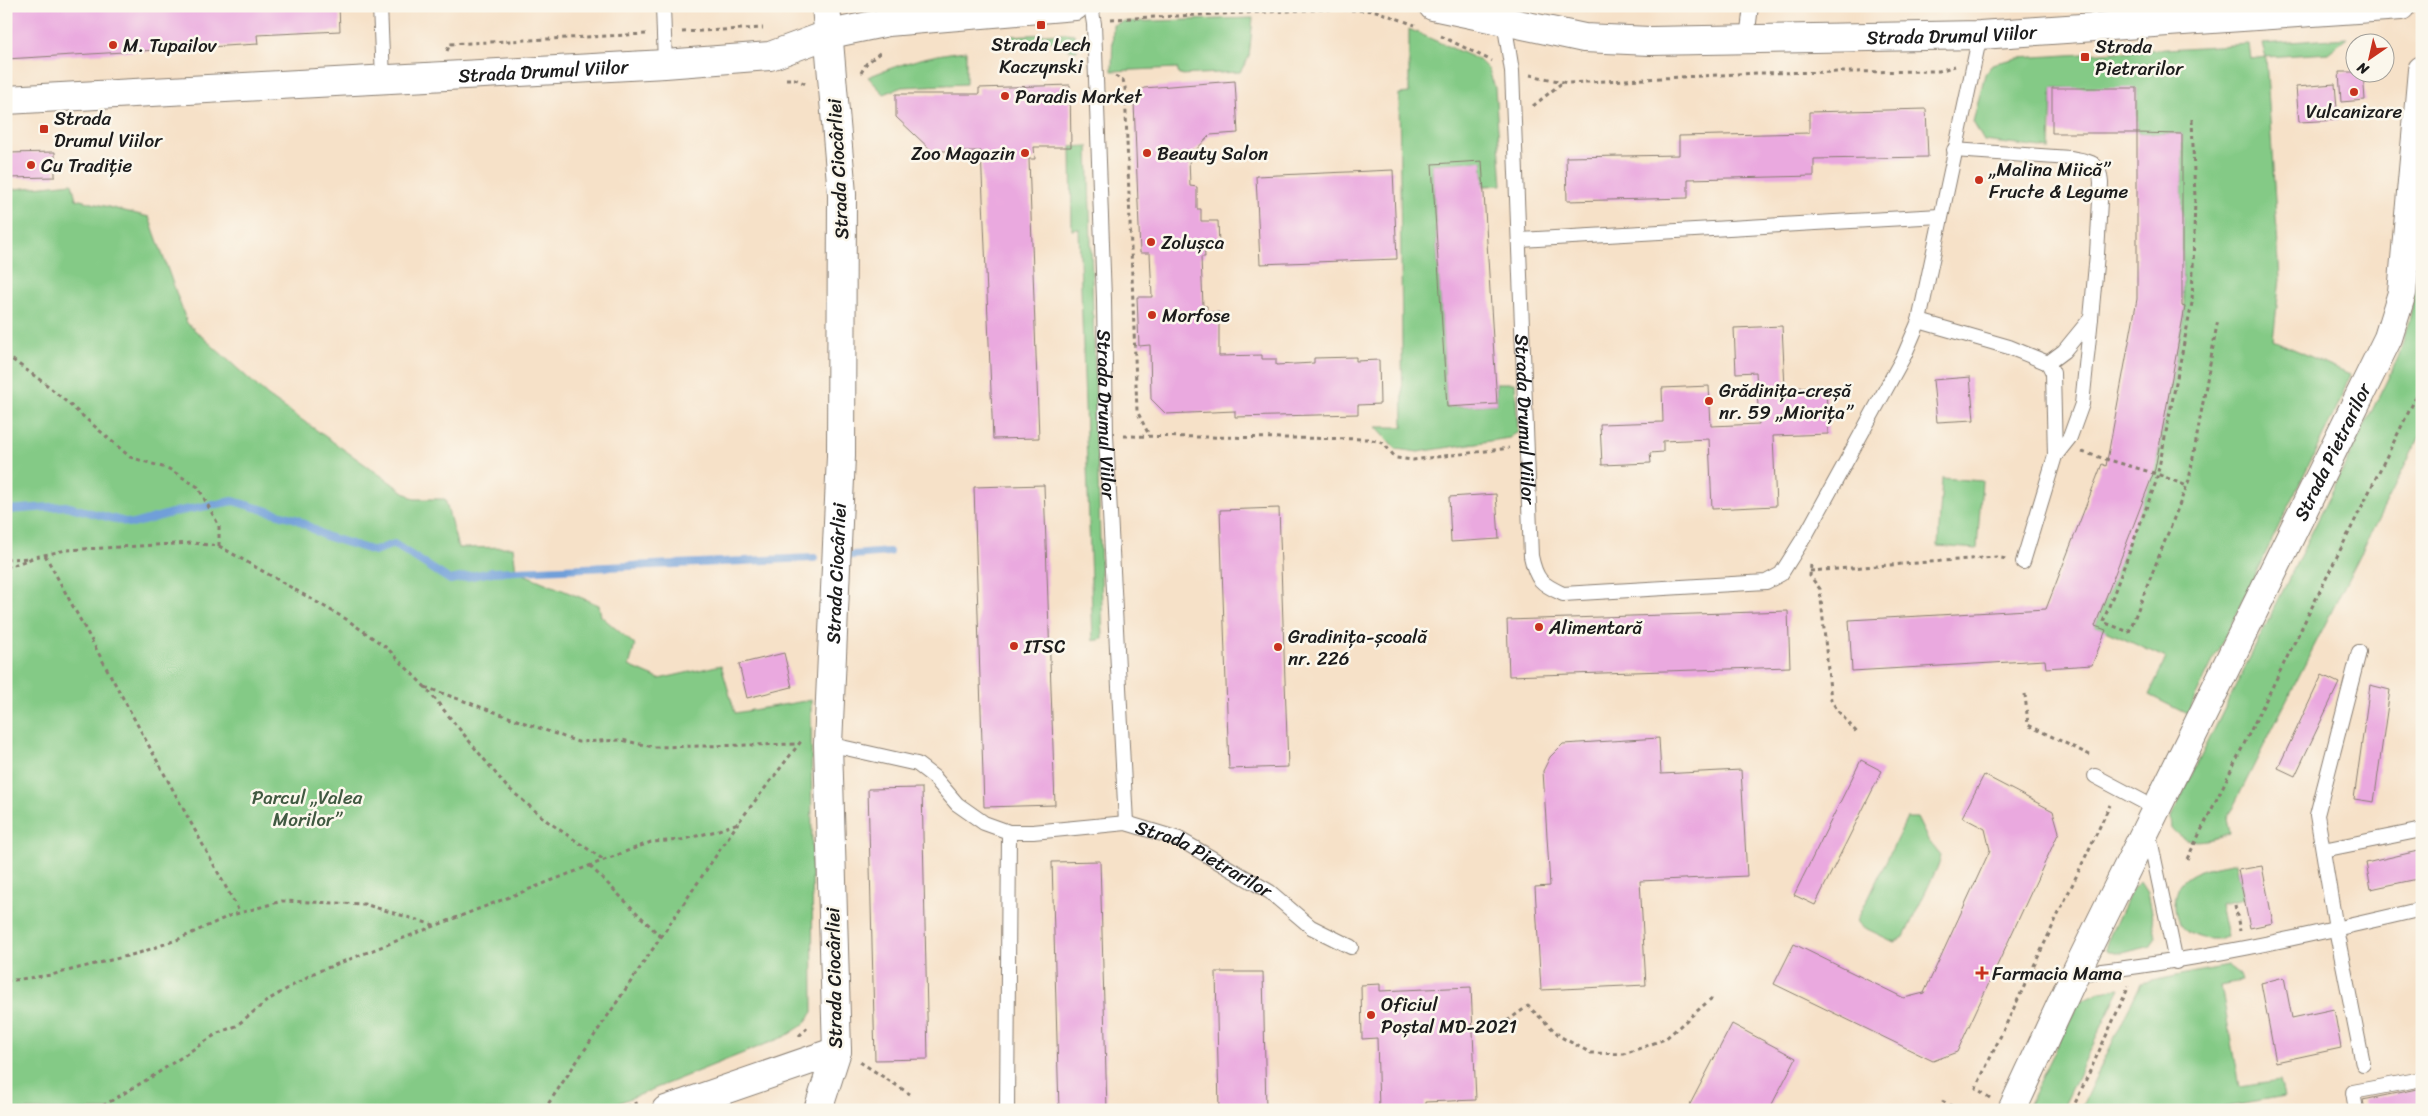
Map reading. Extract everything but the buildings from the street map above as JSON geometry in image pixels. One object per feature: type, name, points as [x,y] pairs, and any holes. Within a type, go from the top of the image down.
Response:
[{"type":"street","points":[[826,6],[830,34]]},
{"type":"street","name":"Strada Drumul Viilor","points":[[6,100],[664,64],[770,56],[830,34],[910,12],[1075,6]]},
{"type":"street","name":"Strada Drumul Viilor","points":[[1433,6],[1584,38],[1650,41],[1980,35],[2401,6]]},
{"type":"street","name":"Strada Ciocârliei","points":[[818,1110],[837,1051],[816,740],[841,456],[842,194],[830,34]]},
{"type":"street","name":"Strada Pietrarilor","points":[[2002,1106],[2075,974],[2153,819],[2379,357],[2397,316],[2402,293],[2422,70]]},
{"type":"street","points":[[666,1110],[837,1051]]},
{"type":"lane","points":[[380,6],[383,79]]},
{"type":"lane","points":[[663,6],[664,64]]},
{"type":"lane","name":"Strada Drumul Viilor","points":[[1092,6],[1104,298],[1106,435],[1126,824]]},
{"type":"lane","points":[[1747,39],[1751,6]]},
{"type":"lane","name":"Strada Drumul Viilor","points":[[1504,21],[1512,71],[1531,556],[1534,572],[1542,584],[1563,594],[1766,582],[1781,574],[1808,531]]},
{"type":"lane","points":[[1808,531],[1904,356],[1919,320],[1980,35]]},
{"type":"lane","points":[[1954,150],[2070,158],[2088,161],[2096,165],[2100,172],[2101,183],[2082,404],[2070,437],[2058,452]]},
{"type":"lane","points":[[1520,240],[1940,216]]},
{"type":"lane","points":[[2048,363],[2064,351],[2090,318]]},
{"type":"lane","points":[[1919,320],[2009,347],[2048,363],[2053,373],[2058,452],[2024,562]]},
{"type":"lane","points":[[2359,652],[2317,815],[2336,929],[2363,1064]]},
{"type":"lane","name":"Strada Pietrarilor","points":[[816,740],[917,764],[934,777],[957,804],[984,823],[1009,832],[1033,832],[1126,824],[1179,839],[1270,892],[1311,927],[1351,947]]},
{"type":"lane","points":[[2099,778],[2118,789],[2153,819],[2176,962]]},
{"type":"lane","points":[[2323,850],[2422,830]]},
{"type":"lane","points":[[1008,1110],[1009,832]]},
{"type":"lane","points":[[2075,974],[2176,962],[2422,909]]},
{"type":"lane","points":[[2356,1110],[2353,1092],[2422,1079]]},
{"type":"path","points":[[446,53],[450,44],[770,28]]},
{"type":"path","points":[[1109,73],[1123,80],[1125,87],[1137,411],[1150,437]]},
{"type":"path","points":[[778,78],[795,79],[811,88]]},
{"type":"path","points":[[2192,120],[2195,199],[2192,303],[2157,474],[2103,622],[2129,632],[2187,486],[2218,319]]},
{"type":"path","points":[[6,355],[47,385],[130,458],[169,469],[198,486],[219,526],[219,546]]},
{"type":"path","points":[[2187,859],[2422,385]]},
{"type":"path","points":[[1106,435],[1369,439],[1383,443],[1396,458],[1413,460],[1527,446]]},
{"type":"path","points":[[2058,452],[2157,474],[2187,486]]},
{"type":"path","points":[[1808,531],[1813,550],[1810,571],[1812,579],[1820,588],[1831,700],[1859,735]]},
{"type":"path","points":[[6,559],[35,557],[66,550],[145,545],[192,543],[219,546],[346,619],[387,648],[425,687],[506,786],[547,821],[604,860]]},
{"type":"path","points":[[45,555],[240,913]]},
{"type":"path","points":[[6,568],[35,557]]},
{"type":"path","points":[[1810,571],[1996,557],[2024,562]]},
{"type":"path","points":[[425,687],[578,742],[622,740],[653,748],[799,744],[816,740]]},
{"type":"path","points":[[2025,694],[2028,725],[2101,760],[2099,778]]},
{"type":"path","points":[[544,1110],[738,823],[799,744]]},
{"type":"path","points":[[2002,1106],[1976,1088],[2118,789]]},
{"type":"path","points":[[96,1110],[153,1076],[188,1051],[218,1033],[236,1026],[268,1000],[314,973],[651,842],[681,840],[716,832],[738,823]]},
{"type":"path","points":[[590,866],[661,937]]},
{"type":"path","points":[[6,981],[51,975],[139,953],[240,913],[282,901],[364,904],[437,926]]},
{"type":"path","points":[[2072,1110],[2138,968]]},
{"type":"path","points":[[1507,1020],[1528,1006],[1561,1037],[1591,1053],[1624,1054],[1665,1039],[1712,998]]},
{"type":"path","points":[[1942,1101],[1959,1110]]},
{"type":"green space","points":[[1253,18],[1249,57],[1240,72],[1179,75],[1177,68],[1112,71],[1113,25],[1121,22]]},
{"type":"green space","points":[[1409,29],[1479,60],[1489,70],[1495,88],[1502,185],[1484,186],[1482,161],[1432,164],[1447,407],[1497,404],[1496,383],[1515,383],[1518,432],[1509,438],[1418,452],[1396,449],[1376,427],[1403,427],[1399,94],[1409,93]]},
{"type":"green space","points":[[1074,34],[1077,50],[1069,50],[1068,41],[1008,43],[1008,36]]},
{"type":"green space","points":[[2346,38],[2328,53],[2266,57],[2262,44]]},
{"type":"green space","points":[[2249,44],[2251,59],[2266,57],[2280,279],[2273,340],[2350,374],[2339,403],[2187,714],[2149,695],[2166,658],[2095,626],[2157,459],[2185,307],[2182,289],[2182,134],[2137,133],[2137,89],[2052,88],[2050,149],[1984,141],[1973,122],[1985,74],[1992,64],[2018,58]]},
{"type":"green space","points":[[966,51],[966,84],[902,87],[884,94],[868,77],[916,60],[940,54]]},
{"type":"green space","points":[[1088,146],[1103,639],[1093,641],[1079,229],[1072,230],[1071,147]]},
{"type":"green space","name":"Parcul „Valea Morilor”","points":[[72,183],[76,199],[149,217],[187,323],[268,396],[414,499],[445,499],[458,548],[513,547],[516,571],[599,605],[601,616],[635,645],[629,666],[659,679],[721,665],[735,713],[811,700],[813,1012],[803,1025],[786,1036],[601,1110],[6,1110],[6,190]]},
{"type":"green space","points":[[2422,242],[2422,432],[2227,819],[2230,833],[2200,841],[2185,839],[2172,829],[2171,817],[2399,356],[2410,317]]},
{"type":"green space","points":[[1942,478],[1982,481],[1977,549],[1938,546]]},
{"type":"green space","points":[[1907,818],[1917,818],[1928,840],[1941,856],[1939,864],[1904,937],[1894,942],[1861,926],[1857,921]]},
{"type":"green space","points":[[2236,862],[2244,899],[2220,904],[2227,937],[2209,939],[2192,934],[2179,922],[2176,914],[2175,904],[2180,884],[2187,877],[2200,871]]},
{"type":"green space","points":[[2140,882],[2147,893],[2156,937],[2151,946],[2123,953],[2114,953],[2107,950],[2107,942],[2131,890]]},
{"type":"green space","points":[[2227,966],[2239,975],[2241,981],[2221,985],[2239,1087],[2280,1081],[2284,1097],[2209,1110],[2080,1110],[2141,983]]},
{"type":"green space","points":[[2120,988],[2062,1110],[2026,1110],[2079,1002],[2100,991]]},
{"type":"waterway","points":[[6,510],[66,506],[133,524],[175,512],[233,501],[296,519],[325,536],[374,551],[394,544],[450,580],[492,572],[814,558]]},
{"type":"waterway","points":[[841,556],[889,552]]},
{"type":"place","name":"Strada Lech Kaczynski","points":[[1041,25]]},
{"type":"place","name":"M. Tupailov","points":[[113,45]]},
{"type":"place","name":"Strada Pietrarilor","points":[[2085,57]]},
{"type":"place","name":"Vulcanizare","points":[[2354,92]]},
{"type":"place","name":"Paradis Market","points":[[1005,96]]},
{"type":"place","name":"Strada Drumul Viilor","points":[[44,129]]},
{"type":"place","name":"Zoo Magazin","points":[[1025,153]]},
{"type":"place","name":"Beauty Salon","points":[[1147,153]]},
{"type":"place","name":"Cu Tradiție","points":[[31,165]]},
{"type":"place","name":"„Malina Miică” Fructe & Legume","points":[[1979,180]]},
{"type":"place","name":"Zolușca","points":[[1151,242]]},
{"type":"place","name":"Morfose","points":[[1152,315]]},
{"type":"place","name":"Grădinița-creșă nr. 59 „Miorița”","points":[[1709,401]]},
{"type":"place","name":"Alimentară","points":[[1539,627]]},
{"type":"place","name":"ITSC","points":[[1014,646]]},
{"type":"place","name":"Gradinița-școală nr. 226","points":[[1278,647]]},
{"type":"place","name":"Farmacia Mama","points":[[1982,973]]},
{"type":"place","name":"Oficiul Poștal MD-2021","points":[[1371,1015]]}]
